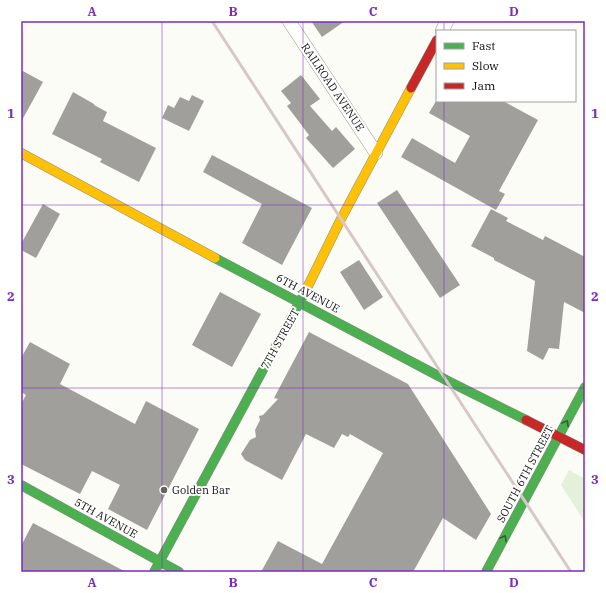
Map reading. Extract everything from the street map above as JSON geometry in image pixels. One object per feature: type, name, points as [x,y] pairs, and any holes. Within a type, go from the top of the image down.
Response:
[{"type":"street","name":"RAILROAD AVENUE","points":[[289,21],[376,153]]},
{"type":"street","points":[[442,30],[447,21]]},
{"type":"street","name":"7TH STREET","points":[[154,572],[300,302],[376,153],[436,42]]},
{"type":"street","name":"6TH AVENUE","points":[[21,153],[446,380],[585,450]]},
{"type":"street","name":"SOUTH 6TH STREET","points":[[486,572],[585,387]]},
{"type":"street","name":"5TH AVENUE","points":[[21,485],[179,572]]},
{"type":"green space","points":[[569,470],[585,479],[585,522],[561,485]]},
{"type":"building","points":[[311,21],[345,21],[322,37]]},
{"type":"building","points":[[21,70],[43,82],[21,122]]},
{"type":"building","points":[[301,75],[320,99],[310,106],[332,131],[336,127],[355,149],[333,168],[306,138],[309,135],[287,106],[291,103],[281,91]]},
{"type":"building","points":[[73,92],[107,112],[103,121],[156,148],[139,182],[100,162],[102,159],[52,134]]},
{"type":"building","points":[[192,95],[204,101],[189,131],[162,118],[168,105],[174,108],[180,97],[189,101]]},
{"type":"building","points":[[436,101],[505,102],[538,120],[499,191],[505,194],[496,210],[401,157],[412,138],[455,163],[470,136],[429,113]]},
{"type":"building","points":[[212,155],[312,208],[282,265],[242,243],[262,204],[203,172]]},
{"type":"building","points":[[397,190],[460,285],[440,298],[377,203]]},
{"type":"building","points":[[43,204],[60,214],[36,258],[21,250],[21,244]]},
{"type":"building","points":[[491,209],[508,218],[506,221],[543,240],[545,236],[585,257],[585,313],[564,302],[559,349],[549,348],[543,360],[527,351],[535,281],[494,260],[494,258],[471,246]]},
{"type":"building","points":[[359,260],[383,297],[364,310],[340,272]]},
{"type":"building","points":[[220,292],[261,314],[232,367],[192,345]]},
{"type":"building","points":[[309,332],[408,384],[491,514],[476,540],[443,518],[413,572],[261,572],[278,541],[322,564],[383,453],[350,434],[348,437],[342,434],[334,448],[306,434],[282,480],[245,460],[241,454],[250,440],[256,437],[255,430],[260,420],[259,416],[263,415],[278,399],[274,398]]},
{"type":"building","points":[[30,342],[70,364],[60,384],[135,424],[146,401],[199,429],[147,530],[108,509],[120,485],[92,471],[80,494],[21,464],[21,404],[26,395],[21,392],[21,358]]},
{"type":"building","points":[[33,523],[126,572],[21,572],[21,546]]},
{"type":"railway","points":[[212,21],[571,572]]},
{"type":"traffic: fast","points":[[215,258],[446,380],[526,420]]},
{"type":"traffic: fast","points":[[154,572],[305,292]]},
{"type":"traffic: fast","points":[[486,572],[585,387]]},
{"type":"traffic: fast","points":[[21,485],[179,572]]},
{"type":"traffic: slow","points":[[305,292],[341,219],[411,88]]},
{"type":"traffic: slow","points":[[21,153],[215,258]]},
{"type":"traffic: jam","points":[[411,88],[436,42]]},
{"type":"traffic: jam","points":[[526,420],[585,450]]},
{"type":"place","name":"Golden Bar","points":[[164,490]]}]
